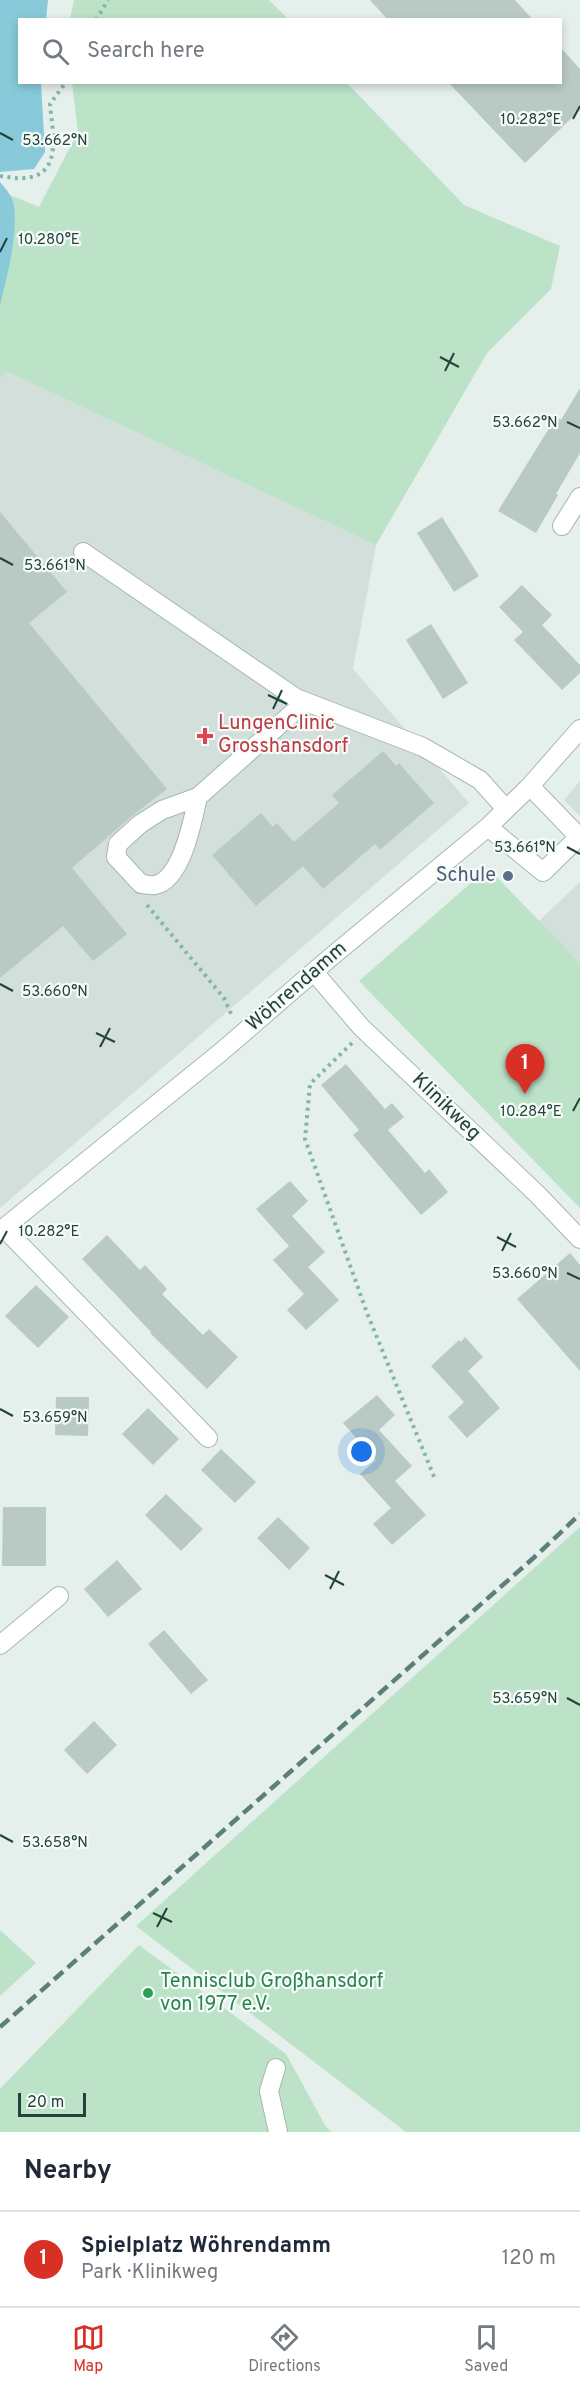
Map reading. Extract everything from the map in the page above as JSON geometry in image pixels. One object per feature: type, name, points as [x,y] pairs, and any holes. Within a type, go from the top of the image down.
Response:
[{"type":"street","points":[[562,526],[580,497]]},
{"type":"street","points":[[83,552],[305,702],[423,747],[480,780],[506,809]]},
{"type":"street","points":[[198,797],[186,846],[169,878],[157,885],[141,884],[116,857],[118,844],[140,824],[162,810],[198,797],[305,702]]},
{"type":"street","name":"Wöhrendamm","points":[[2,1229],[241,1035],[488,827],[530,786],[580,729]]},
{"type":"street","points":[[488,827],[543,872],[579,837],[530,786]]},
{"type":"street","name":"Klinikweg","points":[[314,972],[365,1030],[580,1239]]},
{"type":"street","points":[[2,1229],[208,1438]]},
{"type":"street","points":[[0,1645],[59,1596]]},
{"type":"street","points":[[276,2068],[269,2091],[278,2132]]},
{"type":"path","points":[[97,18],[108,0]]},
{"type":"path","points":[[0,176],[26,178],[46,168],[53,157],[54,146],[50,104],[65,84]]},
{"type":"path","points":[[143,900],[225,998],[241,1035]]},
{"type":"path","points":[[365,1030],[310,1084],[305,1139],[367,1313],[435,1479]]},
{"type":"shaded area","name":"LungenClinic Grosshansdorf","points":[[8,372],[376,545],[353,669],[469,803],[0,1208],[0,378]]},
{"type":"shaded area","points":[[580,781],[580,816],[564,800]]},
{"type":"shaded area","points":[[580,882],[580,963],[539,921]]},
{"type":"green space","points":[[74,0],[269,0],[287,18],[70,18]]},
{"type":"green space","points":[[72,84],[348,84],[464,205],[560,246],[551,289],[487,353],[376,545],[8,372],[0,378],[0,191],[39,207],[78,132]]},
{"type":"green space","points":[[488,868],[580,963],[580,1208],[359,981]]},
{"type":"green space","points":[[580,1527],[580,2132],[406,2132],[136,1926]]},
{"type":"green space","points":[[0,1930],[36,1963],[0,1996]]},
{"type":"green space","name":"Tennisclub Großhansdorf von 1977 e.V.","points":[[139,1945],[286,2054],[326,2127],[332,2132],[0,2132],[0,2089]]},
{"type":"water","points":[[0,0],[48,0],[46,18],[18,18],[18,84],[41,84],[45,152],[34,169],[0,172]]},
{"type":"water","points":[[0,182],[12,199],[15,217],[11,256],[0,305]]},
{"type":"building","points":[[370,0],[515,0],[531,18],[386,18]]},
{"type":"building","points":[[562,49],[580,69],[580,110],[525,163],[450,84],[562,84]]},
{"type":"building","points":[[580,388],[580,453],[536,533],[498,511],[556,417],[561,420]]},
{"type":"building","points":[[0,512],[67,592],[29,623],[167,789],[72,868],[127,934],[93,961],[63,926],[0,978]]},
{"type":"building","points":[[442,517],[479,576],[454,592],[417,533]]},
{"type":"building","points":[[522,585],[552,615],[542,625],[580,665],[580,673],[562,690],[514,640],[523,632],[499,607]]},
{"type":"building","points":[[431,624],[468,683],[443,699],[406,640]]},
{"type":"building","points":[[383,751],[396,766],[399,763],[434,803],[380,850],[375,844],[323,889],[303,866],[256,906],[212,855],[261,813],[273,827],[277,823],[294,842],[339,803],[332,795]]},
{"type":"building","points":[[346,1064],[385,1109],[392,1103],[404,1117],[388,1130],[425,1173],[429,1169],[448,1192],[421,1215],[353,1135],[359,1130],[321,1085]]},
{"type":"building","points":[[290,1181],[308,1201],[292,1216],[325,1252],[308,1267],[339,1300],[306,1330],[287,1310],[304,1294],[273,1260],[289,1246],[256,1209]]},
{"type":"building","points":[[107,1235],[140,1270],[145,1265],[167,1289],[162,1294],[203,1335],[209,1329],[238,1357],[207,1389],[150,1333],[82,1259]]},
{"type":"building","points":[[570,1253],[580,1265],[580,1371],[517,1299]]},
{"type":"building","points":[[36,1285],[69,1317],[38,1348],[5,1316]]},
{"type":"building","points":[[465,1337],[483,1357],[468,1371],[500,1408],[467,1438],[448,1417],[464,1402],[431,1366]]},
{"type":"building","points":[[377,1395],[395,1415],[379,1430],[412,1466],[395,1481],[426,1515],[392,1545],[373,1524],[391,1508],[360,1474],[376,1460],[343,1423]]},
{"type":"building","points":[[56,1397],[89,1397],[88,1436],[55,1435]]},
{"type":"building","points":[[148,1408],[179,1439],[153,1465],[122,1434]]},
{"type":"building","points":[[221,1449],[256,1482],[235,1503],[201,1470]]},
{"type":"building","points":[[166,1494],[203,1529],[181,1551],[145,1515]]},
{"type":"building","points":[[3,1507],[46,1507],[46,1566],[2,1566]]},
{"type":"building","points":[[278,1517],[310,1548],[289,1570],[257,1538]]},
{"type":"building","points":[[117,1560],[142,1589],[108,1617],[84,1589]]},
{"type":"building","points":[[164,1630],[208,1680],[191,1694],[148,1644]]},
{"type":"building","points":[[94,1721],[117,1745],[87,1774],[64,1750]]},
{"type":"railway","points":[[0,2027],[538,1554],[580,1514]]},
{"type":"place","name":"LungenClinic Grosshansdorf","points":[[205,736]]},
{"type":"place","name":"Schule","points":[[508,876]]},
{"type":"place","name":"Spielplatz Wöhrendamm","points":[[525,1094]]},
{"type":"place","name":"Tennisclub Großhansdorf von 1977 e.V.","points":[[148,1993]]}]
